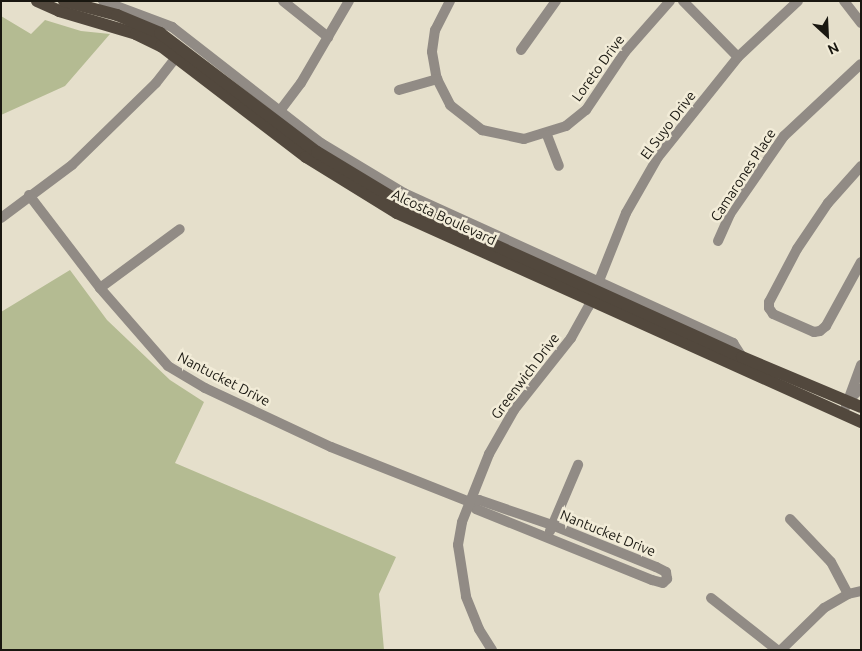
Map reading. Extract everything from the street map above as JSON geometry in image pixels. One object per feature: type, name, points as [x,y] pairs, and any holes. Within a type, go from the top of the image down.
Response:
[{"type":"main road","name":"Alcosta Boulevard","points":[[64,1],[140,23],[317,152],[400,202],[742,357],[861,407]]},
{"type":"main road","name":"Alcosta Boulevard","points":[[39,2],[136,34],[179,52]]},
{"type":"main road","name":"Alcosta Boulevard","points":[[595,290],[861,422]]},
{"type":"street","name":"Alcosta Boulevard","points":[[103,1],[172,27],[273,119]]},
{"type":"street","points":[[283,1],[328,37]]},
{"type":"street","points":[[273,119],[301,83],[349,1]]},
{"type":"street","name":"Loreto Drive","points":[[450,1],[435,30],[432,52],[437,79],[450,105],[482,130],[524,139],[547,135],[566,126],[586,110],[624,52],[670,1]]},
{"type":"street","points":[[521,50],[556,1]]},
{"type":"street","points":[[682,1],[738,56]]},
{"type":"street","name":"El Suyo Drive","points":[[595,290],[626,213],[658,157],[738,56],[798,1]]},
{"type":"street","points":[[844,1],[861,23]]},
{"type":"street","points":[[1,218],[72,165],[156,84],[179,52]]},
{"type":"street","name":"Camarones Place","points":[[718,241],[730,214],[784,136],[861,64]]},
{"type":"street","points":[[400,90],[437,79]]},
{"type":"street","points":[[547,135],[559,166]]},
{"type":"street","points":[[861,166],[828,203],[797,249],[769,302],[769,308],[773,314],[814,332],[820,331],[826,326],[861,262]]},
{"type":"street","name":"Nantucket Drive","points":[[30,195],[100,288],[168,366],[190,379],[331,446],[470,502],[476,509],[657,582],[663,583],[667,579],[663,570],[552,525],[479,500],[470,502]]},
{"type":"street","points":[[100,288],[180,229]]},
{"type":"street","name":"Greenwich Drive","points":[[492,650],[472,612],[461,580],[458,545],[470,502],[501,432],[571,338],[595,290]]},
{"type":"street","points":[[842,414],[861,365]]},
{"type":"street","points":[[848,401],[861,388]]},
{"type":"street","points":[[548,537],[578,465]]},
{"type":"street","points":[[790,519],[831,562],[848,594]]},
{"type":"street","points":[[599,558],[605,546]]},
{"type":"street","points":[[782,650],[824,608],[848,594],[861,591]]},
{"type":"street","points":[[711,598],[777,650]]},
{"type":"green space","points":[[1,16],[31,34],[45,20],[81,31],[110,34],[65,86],[1,115]]},
{"type":"green space","points":[[70,270],[107,320],[170,380],[204,402],[175,463],[396,557],[379,594],[384,650],[1,650],[1,312]]}]
